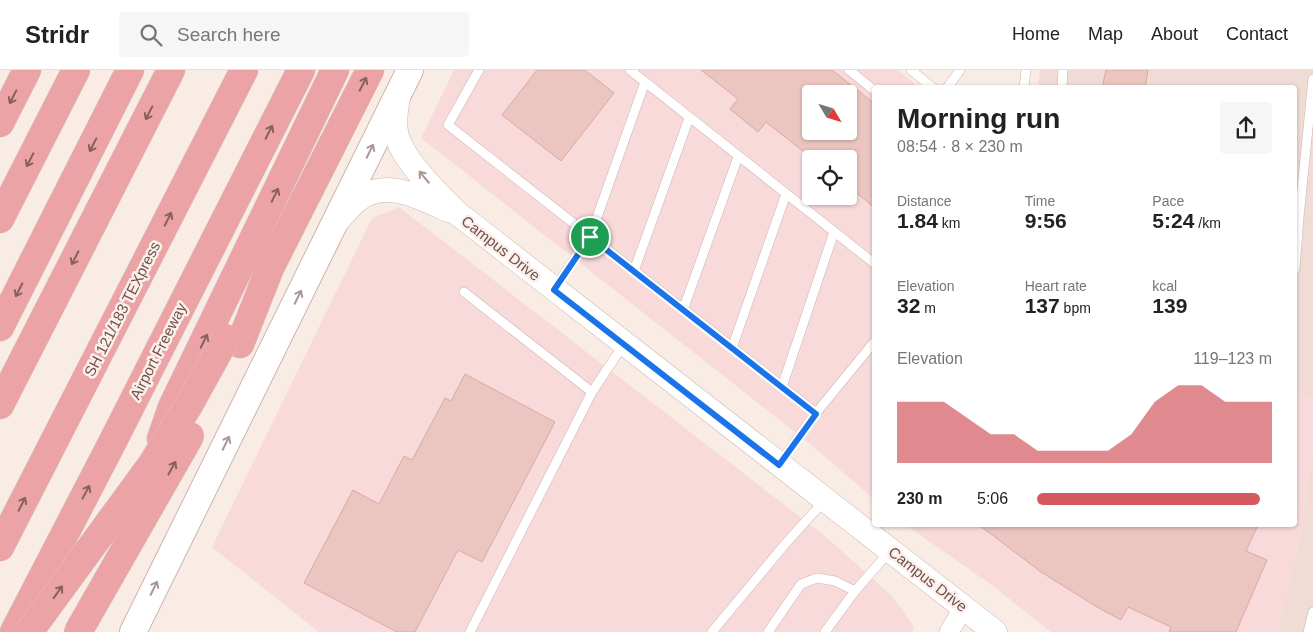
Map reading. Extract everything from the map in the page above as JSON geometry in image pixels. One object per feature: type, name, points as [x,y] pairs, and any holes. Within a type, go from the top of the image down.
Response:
[{"type":"highway","points":[[0,123],[27,70]]},
{"type":"highway","points":[[0,219],[76,70]]},
{"type":"highway","points":[[0,327],[130,70]]},
{"type":"highway","points":[[0,405],[171,70]]},
{"type":"highway","name":"SH 121/183 TEXpress","points":[[0,547],[244,70]]},
{"type":"highway","name":"Airport Freeway","points":[[14,632],[301,70]]},
{"type":"highway","points":[[94,632],[172,407],[335,70]]},
{"type":"highway","points":[[78,632],[196,425],[233,341],[370,70]]},
{"type":"highway","points":[[29,632],[152,464],[189,405],[233,341]]},
{"type":"main road","points":[[133,632],[405,81]]},
{"type":"street","name":"Campus Drive","points":[[405,81],[395,116],[396,133],[401,148],[422,175],[457,213],[824,501],[891,550],[995,632]]},
{"type":"street","name":"Campus Drive","points":[[334,225],[361,198],[380,190],[398,191],[457,213]]},
{"type":"street","points":[[949,632],[964,607]]},
{"type":"lane","points":[[479,70],[448,125],[816,414]]},
{"type":"lane","points":[[630,70],[872,262]]},
{"type":"lane","points":[[849,70],[872,89]]},
{"type":"lane","points":[[911,70],[929,85]]},
{"type":"lane","points":[[949,85],[960,70]]},
{"type":"lane","points":[[1024,85],[1026,70]]},
{"type":"lane","points":[[1062,85],[1063,70]]},
{"type":"lane","points":[[1297,248],[1313,79]]},
{"type":"lane","points":[[554,290],[590,237],[645,82]]},
{"type":"lane","points":[[634,271],[689,118]]},
{"type":"lane","points":[[683,310],[738,157]]},
{"type":"lane","points":[[732,348],[786,194]]},
{"type":"lane","points":[[782,387],[834,232]]},
{"type":"lane","points":[[464,292],[592,392]]},
{"type":"lane","points":[[470,632],[592,392],[624,344]]},
{"type":"lane","points":[[779,465],[816,414],[872,345]]},
{"type":"lane","points":[[712,632],[786,543],[824,501]]},
{"type":"lane","points":[[825,632],[855,591],[891,550]]},
{"type":"lane","points":[[768,632],[802,584],[817,578],[835,581],[855,591]]},
{"type":"lane","points":[[1308,632],[1313,612]]},
{"type":"shaded area","points":[[454,70],[897,70],[916,85],[872,85],[872,497],[809,443],[421,138]]},
{"type":"shaded area","points":[[1040,70],[1313,70],[1313,402],[1297,390],[1297,85],[1038,85]]},
{"type":"shaded area","points":[[399,207],[826,537],[893,597],[914,627],[912,632],[319,632],[212,547],[372,218]]},
{"type":"shaded area","points":[[1297,390],[1313,402],[1313,447],[1300,536],[1277,632],[1051,632],[993,586],[909,527],[1297,527]]},
{"type":"shaded area","points":[[1313,447],[1313,632],[1277,632],[1300,536]]},
{"type":"building","points":[[537,70],[585,70],[614,93],[561,161],[502,115]]},
{"type":"building","points":[[701,70],[832,70],[851,85],[802,85],[802,140],[858,140],[858,91],[872,102],[872,206],[857,193],[857,150],[802,150],[766,122],[758,132],[730,109],[738,99]]},
{"type":"building","points":[[1106,70],[1148,70],[1146,85],[1103,85]]},
{"type":"building","points":[[465,374],[555,422],[482,562],[458,550],[415,632],[397,632],[304,583],[353,490],[379,504],[404,456],[412,460],[445,398],[451,401]]},
{"type":"building","points":[[982,527],[1257,527],[1246,551],[1267,560],[1236,632],[1169,632],[1171,627],[1128,607],[1121,620],[1041,572]]},
{"type":"route","points":[[590,237],[816,414],[779,465],[554,290],[590,237]]}]
